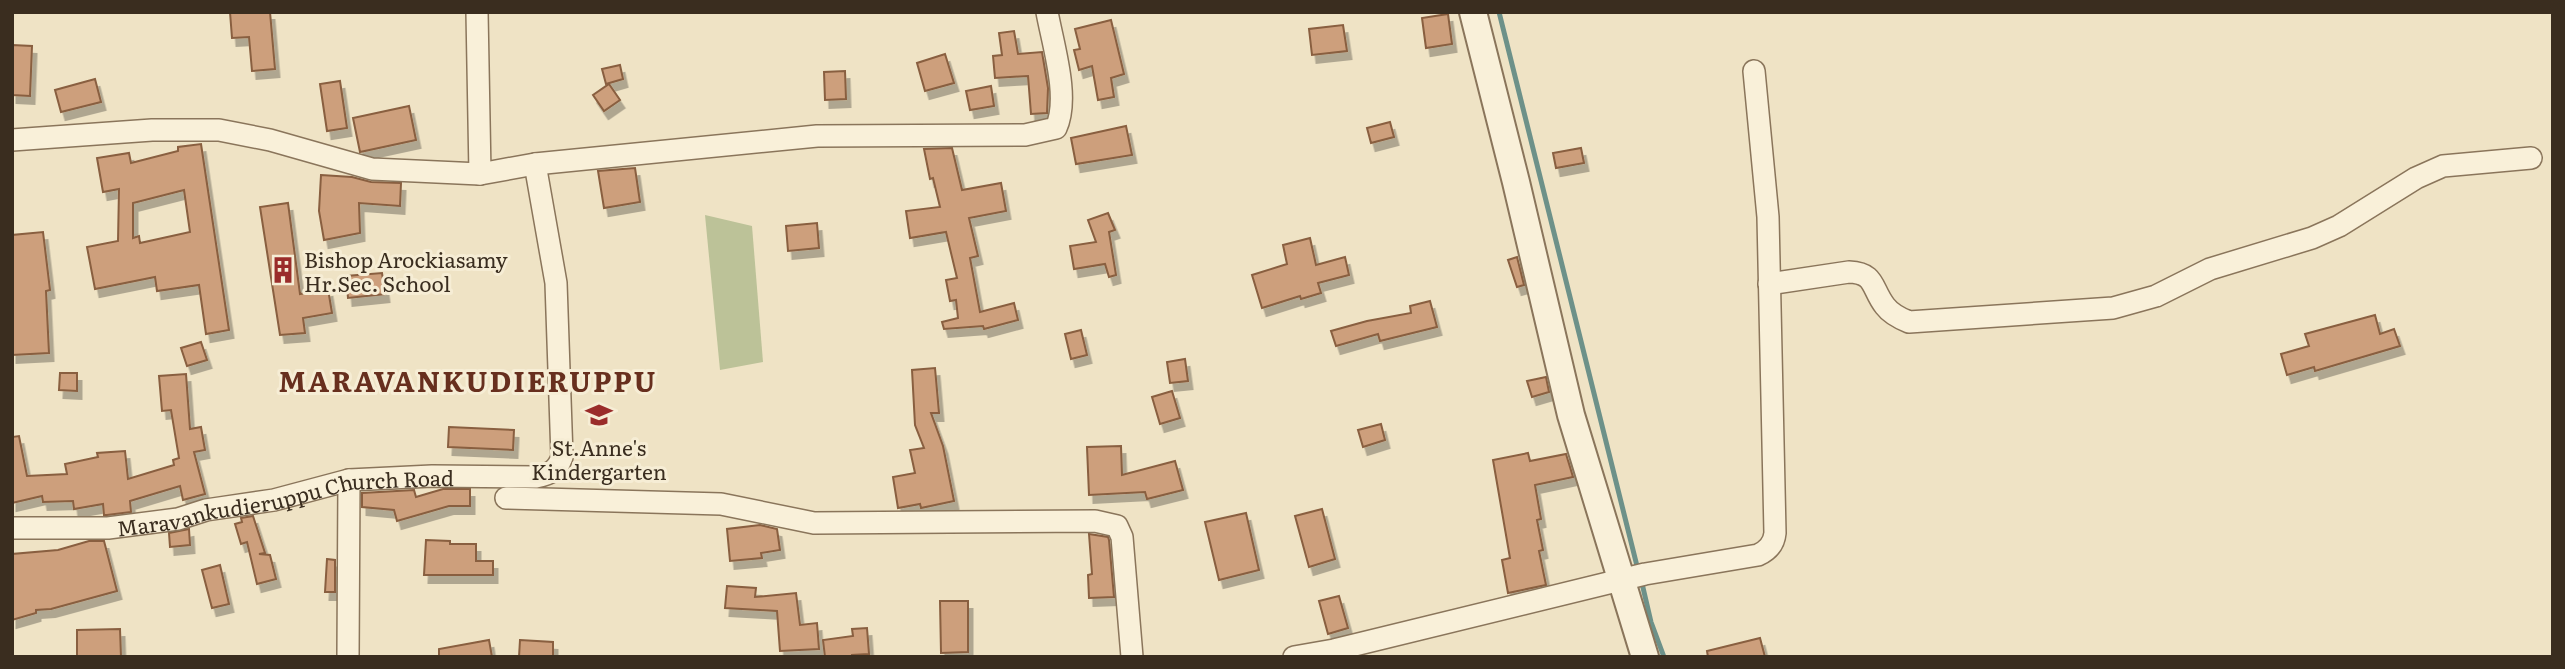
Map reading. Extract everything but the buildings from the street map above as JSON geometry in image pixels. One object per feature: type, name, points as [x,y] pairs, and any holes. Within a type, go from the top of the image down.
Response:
[{"type":"street","points":[[477,12],[480,174]]},
{"type":"street","points":[[12,140],[152,130],[219,130],[270,140],[372,169],[480,174],[535,164],[817,136],[1025,135],[1056,128],[1061,117],[1062,101],[1047,12]]},
{"type":"street","points":[[1473,12],[1571,415],[1632,578],[1645,657]]},
{"type":"street","points":[[1294,657],[1335,653],[1632,578],[1758,555],[1764,553],[1773,542],[1768,217],[1754,71]]},
{"type":"street","points":[[1769,284],[1849,272],[1862,273],[1871,279],[1885,307],[1896,317],[1909,322],[2113,308],[2156,296],[2210,269],[2312,238],[2339,226],[2416,178],[2443,166],[2531,158]]},
{"type":"street","name":"Maravankudieruppu Church Road","points":[[12,528],[108,528],[178,519],[206,510],[274,500],[349,481],[432,476],[536,477],[550,474],[558,468],[562,457],[556,283],[535,164]]},
{"type":"street","points":[[348,657],[349,481]]},
{"type":"street","points":[[506,498],[721,504],[814,523],[1095,520],[1108,523],[1117,526],[1122,537],[1132,657]]},
{"type":"green space","points":[[705,215],[752,226],[763,362],[720,370]]},
{"type":"waterway","points":[[1499,12],[1638,570]]},
{"type":"waterway","points":[[1641,579],[1651,622],[1664,657]]},
{"type":"place","name":"Bishop Arockiasamy Hr.Sec. School","points":[[283,270]]},
{"type":"place","name":"St.Anne's Kindergarten","points":[[599,415]]},
{"type":"district","name":"MARAVANKUDIERUPPU","points":[[468,380]]}]
